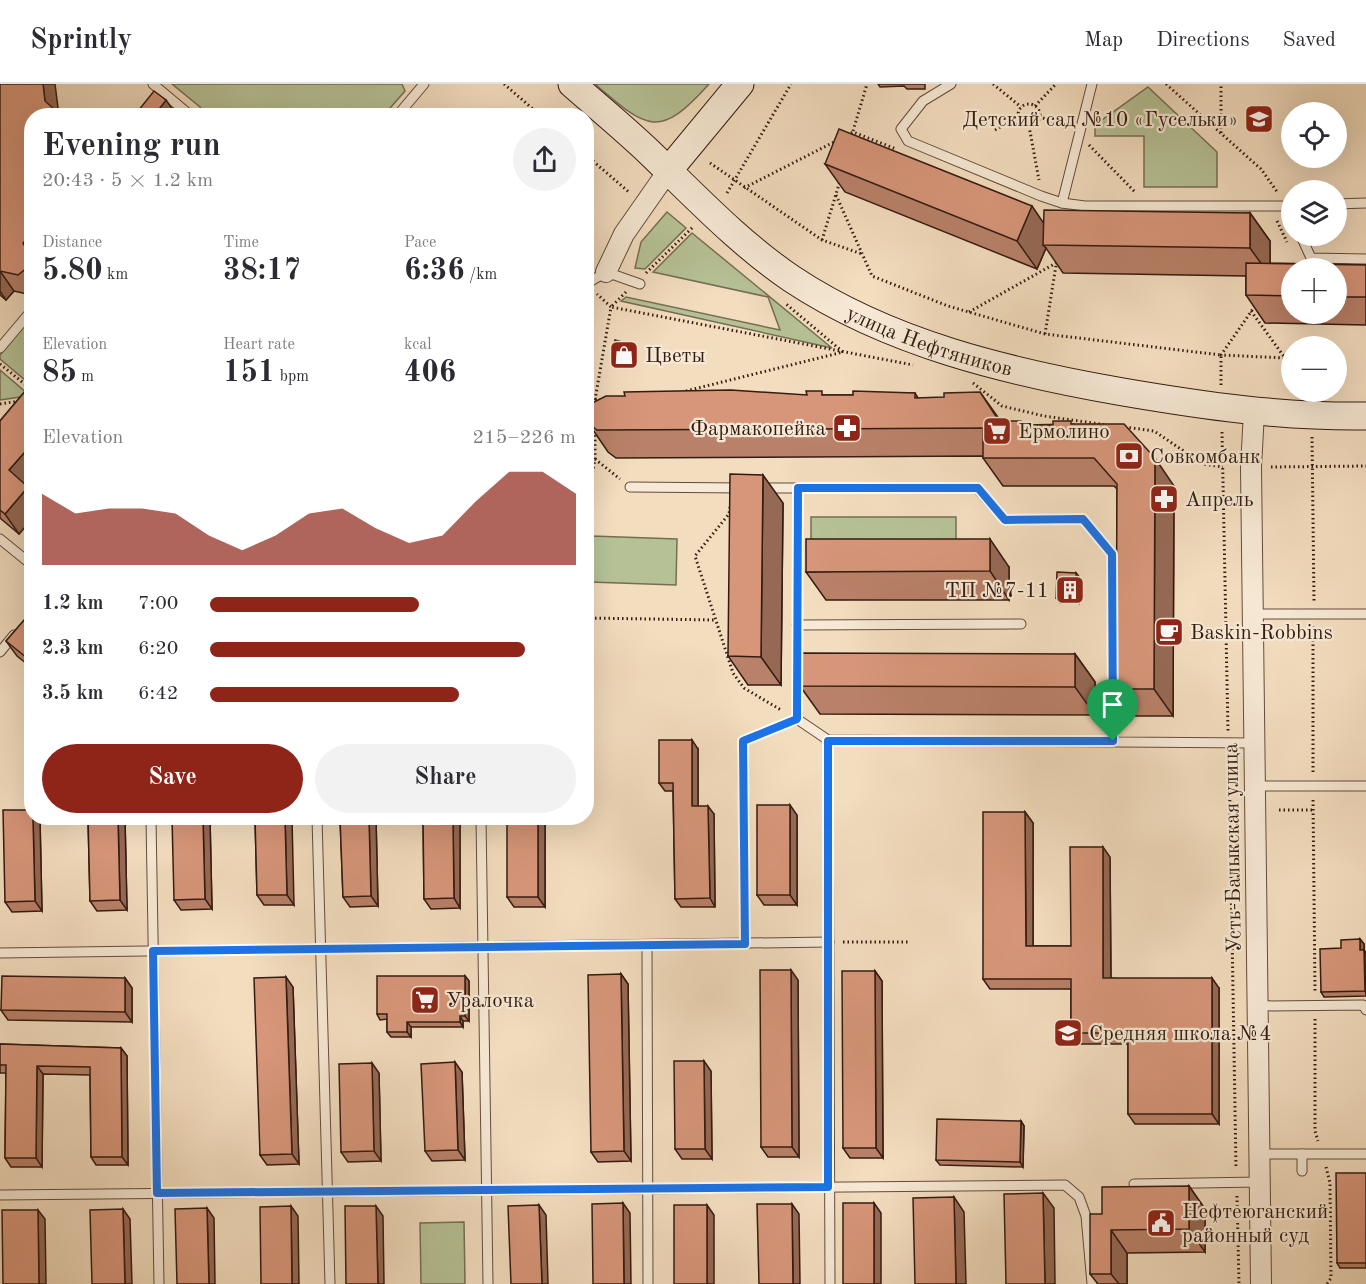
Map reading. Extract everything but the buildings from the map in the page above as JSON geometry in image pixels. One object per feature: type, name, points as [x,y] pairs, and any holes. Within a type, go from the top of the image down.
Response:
[{"type":"main road","name":"улица Нефтяников","points":[[572,84],[737,237],[819,297],[854,315],[957,355],[1037,381],[1221,409],[1366,416]]},
{"type":"main road","points":[[668,171],[740,84]]},
{"type":"street","points":[[606,272],[624,234],[637,197],[668,171]]},
{"type":"street","name":"Усть-Балыкская улица","points":[[1254,412],[1251,467],[1261,1284]]},
{"type":"lane","points":[[153,84],[182,108]]},
{"type":"lane","points":[[407,108],[424,84]]},
{"type":"lane","points":[[951,84],[923,101],[901,129],[908,141],[1041,196],[1062,203],[1281,209]]},
{"type":"lane","points":[[1062,203],[1092,84]]},
{"type":"lane","points":[[1347,204],[1366,203]]},
{"type":"lane","points":[[1306,246],[1311,258],[1366,259]]},
{"type":"lane","points":[[594,279],[606,272],[637,284]]},
{"type":"lane","points":[[0,348],[24,320]]},
{"type":"lane","points":[[630,488],[978,488],[1005,520],[1083,519],[1112,554],[1113,741]]},
{"type":"lane","points":[[797,719],[798,488]]},
{"type":"lane","points":[[0,539],[24,558]]},
{"type":"lane","points":[[1253,614],[1293,618],[1314,614],[1366,614]]},
{"type":"lane","points":[[797,625],[1022,624]]},
{"type":"lane","points":[[0,652],[19,630]]},
{"type":"lane","points":[[797,719],[828,741],[1255,743]]},
{"type":"lane","points":[[745,944],[743,741],[797,719]]},
{"type":"lane","points":[[828,741],[830,1284]]},
{"type":"lane","points":[[1255,786],[1366,786]]},
{"type":"lane","points":[[151,825],[159,1284]]},
{"type":"lane","points":[[317,825],[330,1284]]},
{"type":"lane","points":[[481,825],[488,1284]]},
{"type":"lane","points":[[0,953],[829,942]]},
{"type":"lane","points":[[647,945],[648,1284]]},
{"type":"lane","points":[[1258,1006],[1364,1005],[1366,1010]]},
{"type":"lane","points":[[1260,1154],[1366,1154]]},
{"type":"lane","points":[[1302,1154],[1302,1171]]},
{"type":"lane","points":[[1134,1184],[1260,1182]]},
{"type":"lane","points":[[0,1195],[1065,1185],[1079,1197],[1086,1216],[1092,1284]]},
{"type":"path","points":[[504,84],[532,108]]},
{"type":"path","points":[[727,193],[791,84]]},
{"type":"path","points":[[850,142],[867,84]]},
{"type":"path","points":[[993,84],[1021,107]]},
{"type":"path","points":[[1035,106],[1056,84]]},
{"type":"path","points":[[1166,84],[1261,169],[1281,197]]},
{"type":"path","points":[[1221,84],[1221,133]]},
{"type":"path","points":[[995,130],[1018,117],[1021,107],[1025,104],[1035,106]]},
{"type":"path","points":[[1035,106],[1039,116],[1079,135],[1148,206]]},
{"type":"path","points":[[1029,126],[1038,120],[1039,116]]},
{"type":"path","points":[[1018,117],[1024,125],[1029,126]]},
{"type":"path","points":[[1029,126],[1041,196]]},
{"type":"path","points":[[594,162],[637,197]]},
{"type":"path","points":[[710,163],[822,240],[863,255]]},
{"type":"path","points":[[822,240],[842,174]]},
{"type":"path","points":[[836,195],[872,276],[969,312],[1045,334],[1221,355],[1281,358]]},
{"type":"path","points":[[1278,221],[1281,218]]},
{"type":"path","points":[[686,219],[703,233]]},
{"type":"path","points":[[595,409],[611,307],[694,226]]},
{"type":"path","points":[[1045,334],[1058,254]]},
{"type":"path","points":[[969,312],[1056,263]]},
{"type":"path","points":[[595,292],[611,307],[918,366]]},
{"type":"path","points":[[782,300],[843,352]]},
{"type":"path","points":[[1221,387],[1221,355],[1256,303]]},
{"type":"path","points":[[1251,311],[1281,352]]},
{"type":"path","points":[[680,393],[731,378],[778,370],[843,352]]},
{"type":"path","points":[[0,364],[24,384]]},
{"type":"path","points":[[969,381],[1002,406],[1044,416],[1110,425]]},
{"type":"path","points":[[595,399],[606,400]]},
{"type":"path","points":[[0,404],[21,401]]},
{"type":"path","points":[[1121,427],[1154,431],[1203,464],[1223,467]]},
{"type":"path","points":[[594,464],[595,429]]},
{"type":"path","points":[[1222,432],[1239,1284]]},
{"type":"path","points":[[1312,432],[1316,1131],[1330,1183],[1331,1278],[1327,1284]]},
{"type":"path","points":[[595,459],[630,488]]},
{"type":"path","points":[[1271,467],[1366,466]]},
{"type":"path","points":[[734,488],[729,514],[695,556],[733,673],[744,688],[797,719]]},
{"type":"path","points":[[594,618],[716,620]]},
{"type":"path","points":[[1279,810],[1313,810]]},
{"type":"path","points":[[829,942],[910,942]]},
{"type":"green space","points":[[172,84],[402,84],[405,91],[390,108],[200,107]]},
{"type":"green space","points":[[595,84],[709,84],[677,114],[665,120],[653,122],[641,119],[628,111]]},
{"type":"green space","points":[[1148,87],[1217,152],[1217,187],[1144,187],[1144,136],[1095,136],[1095,125]]},
{"type":"green space","points":[[667,212],[686,228],[645,269],[635,268],[641,242]]},
{"type":"green space","points":[[692,233],[832,348],[621,301],[626,297],[780,330],[768,297],[653,272]]},
{"type":"green space","points":[[24,326],[24,379],[0,359],[0,355]]},
{"type":"green space","points":[[0,370],[24,391],[24,396],[0,400]]},
{"type":"green space","points":[[811,517],[956,517],[956,547],[811,548]]},
{"type":"green space","points":[[594,536],[677,539],[676,585],[594,582]]},
{"type":"green space","points":[[464,1222],[465,1284],[421,1284],[420,1223]]},
{"type":"place","name":"Детский сад №10 «Гусельки»","points":[[1259,119]]},
{"type":"place","name":"Цветы","points":[[624,355]]},
{"type":"place","name":"Фармакопейка","points":[[847,428]]},
{"type":"place","name":"Ермолино","points":[[997,431]]},
{"type":"place","name":"Совкомбанк","points":[[1129,456]]},
{"type":"place","name":"Апрель","points":[[1164,499]]},
{"type":"place","name":"ТП №7-11","points":[[1070,590]]},
{"type":"place","name":"Baskin-Robbins","points":[[1169,632]]},
{"type":"place","name":"Уралочка","points":[[425,1000]]},
{"type":"place","name":"Средняя школа №4","points":[[1068,1033]]},
{"type":"place","name":"Нефтеюганский районный суд","points":[[1161,1223]]},
{"type":"route","points":[[798,488],[978,488],[1005,520],[1083,519],[1112,554],[1113,741],[828,741],[828,1187],[157,1193],[153,951],[745,944],[743,741],[797,719],[798,488]]}]
